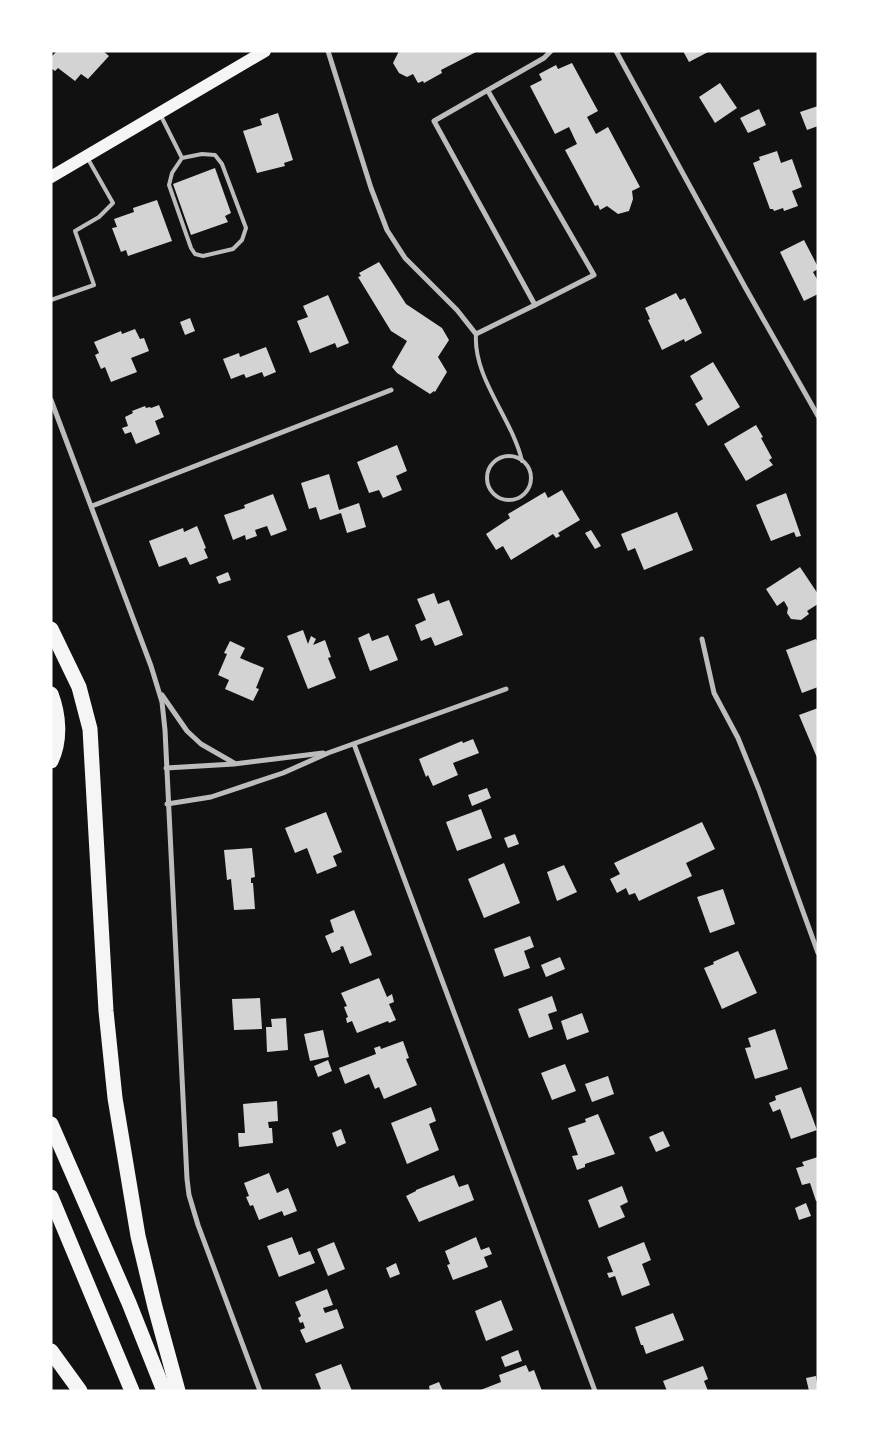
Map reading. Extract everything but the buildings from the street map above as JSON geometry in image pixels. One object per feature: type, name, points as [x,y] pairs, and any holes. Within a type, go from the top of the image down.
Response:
[{"type":"highway","points":[[51,629],[76,680],[90,729],[106,1011],[115,1098],[138,1236],[178,1391]]},
{"type":"highway","points":[[51,694],[58,722],[56,746],[51,761]]},
{"type":"highway","points":[[51,1124],[129,1303],[164,1391]]},
{"type":"highway","points":[[51,1197],[132,1391]]},
{"type":"highway","points":[[51,1351],[80,1391]]},
{"type":"main road","points":[[51,177],[265,51]]},
{"type":"street","points":[[328,51],[371,188],[387,230],[405,258],[457,310],[476,334],[594,275],[488,91]]},
{"type":"street","points":[[535,305],[434,121],[544,58],[551,51]]},
{"type":"street","points":[[616,51],[745,288],[818,416]]},
{"type":"street","points":[[92,506],[391,390]]},
{"type":"street","points":[[51,400],[159,690],[164,716],[189,1195],[198,1225],[260,1391]]},
{"type":"street","points":[[702,638],[714,693],[738,738],[759,790],[818,953]]},
{"type":"street","points":[[168,804],[200,800],[222,794],[283,773],[328,753],[506,688]]},
{"type":"street","points":[[159,690],[187,732],[234,764]]},
{"type":"street","points":[[354,744],[595,1391]]},
{"type":"street","points":[[166,768],[234,764],[328,753]]},
{"type":"lane","points":[[160,114],[182,158]]},
{"type":"lane","points":[[202,154],[214,155],[222,164],[246,228],[242,240],[233,249],[203,256],[195,254],[191,248],[169,186],[172,173],[182,158],[202,154]]},
{"type":"lane","points":[[51,300],[94,285],[75,231],[100,217],[112,203],[87,156]]},
{"type":"lane","points":[[476,334],[475,347],[481,367],[514,434],[522,461],[527,465],[531,477],[527,491],[515,499],[507,500],[494,494],[488,480],[491,466],[503,457],[510,456],[522,461]]}]
